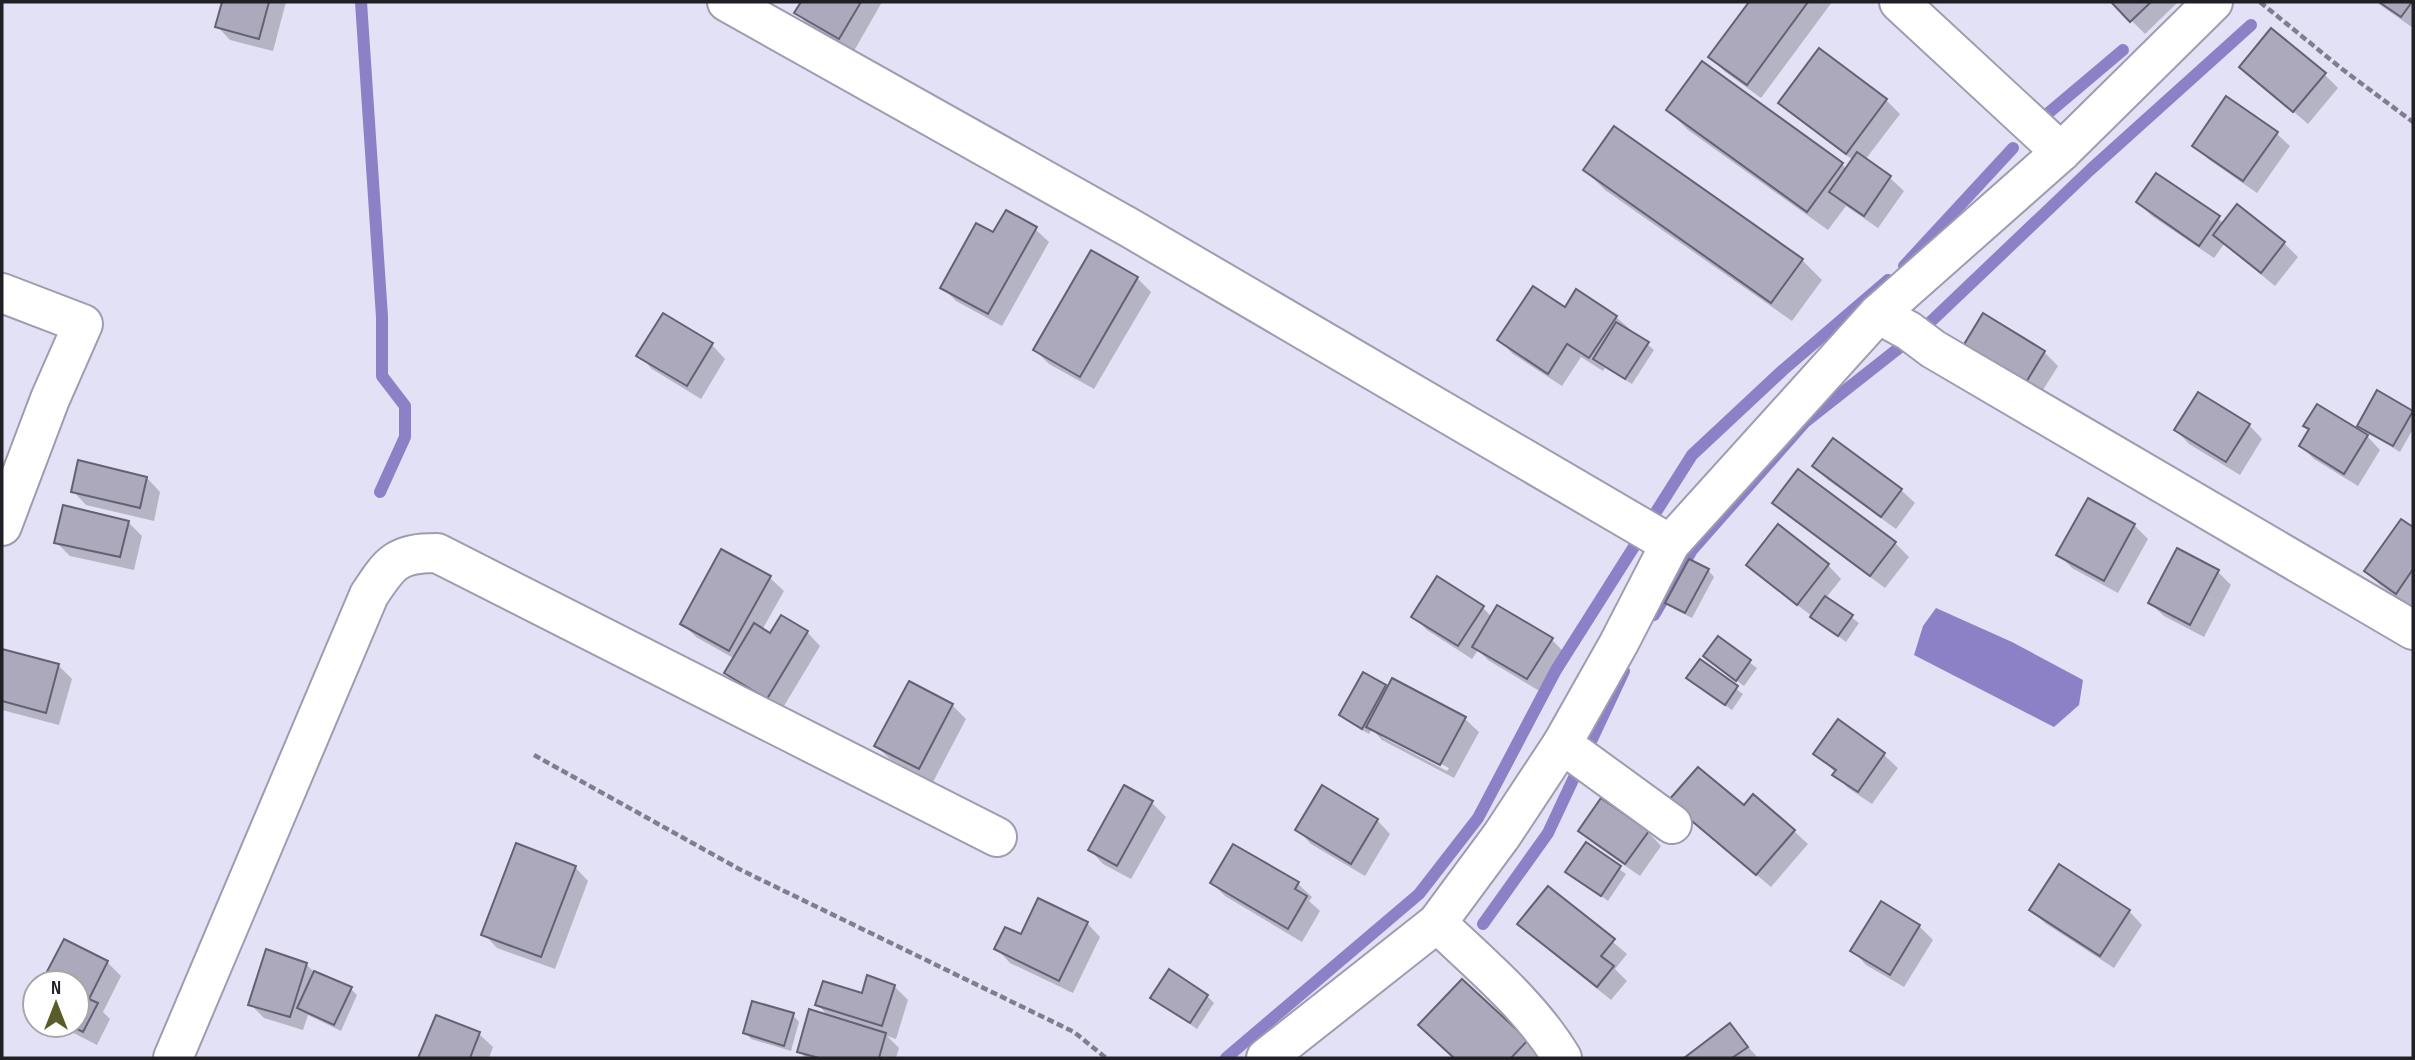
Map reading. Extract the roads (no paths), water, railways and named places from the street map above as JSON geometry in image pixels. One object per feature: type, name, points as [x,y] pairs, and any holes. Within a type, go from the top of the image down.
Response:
[{"type":"street","points":[[727,2],[1130,228],[1654,533]]},
{"type":"street","points":[[1899,2],[2061,152]]},
{"type":"street","points":[[1266,1058],[1437,922],[1502,835],[1578,756],[1619,643],[1654,533],[1906,331],[2061,152],[2201,6]]},
{"type":"street","points":[[2,293],[83,324],[50,399],[2,526]]},
{"type":"street","points":[[1906,331],[2413,630]]},
{"type":"street","points":[[173,1058],[369,595],[388,565],[414,553],[437,553],[998,837]]},
{"type":"street","points":[[1578,756],[1672,824]]},
{"type":"street","points":[[1437,922],[1549,1036],[1562,1058]]},
{"type":"waterway","points":[[361,2],[382,317],[382,376],[405,406],[405,437],[380,492]]},
{"type":"waterway","points":[[1654,615],[1692,550],[1805,422],[1923,329],[2090,170],[2251,25]]},
{"type":"waterway","points":[[2046,115],[2123,50]]},
{"type":"waterway","points":[[1904,266],[2013,148]]},
{"type":"waterway","points":[[1226,1058],[1419,894],[1478,818],[1556,670],[1692,455],[1783,370],[1888,280]]},
{"type":"waterway","points":[[1483,924],[1548,833],[1624,671]]}]
